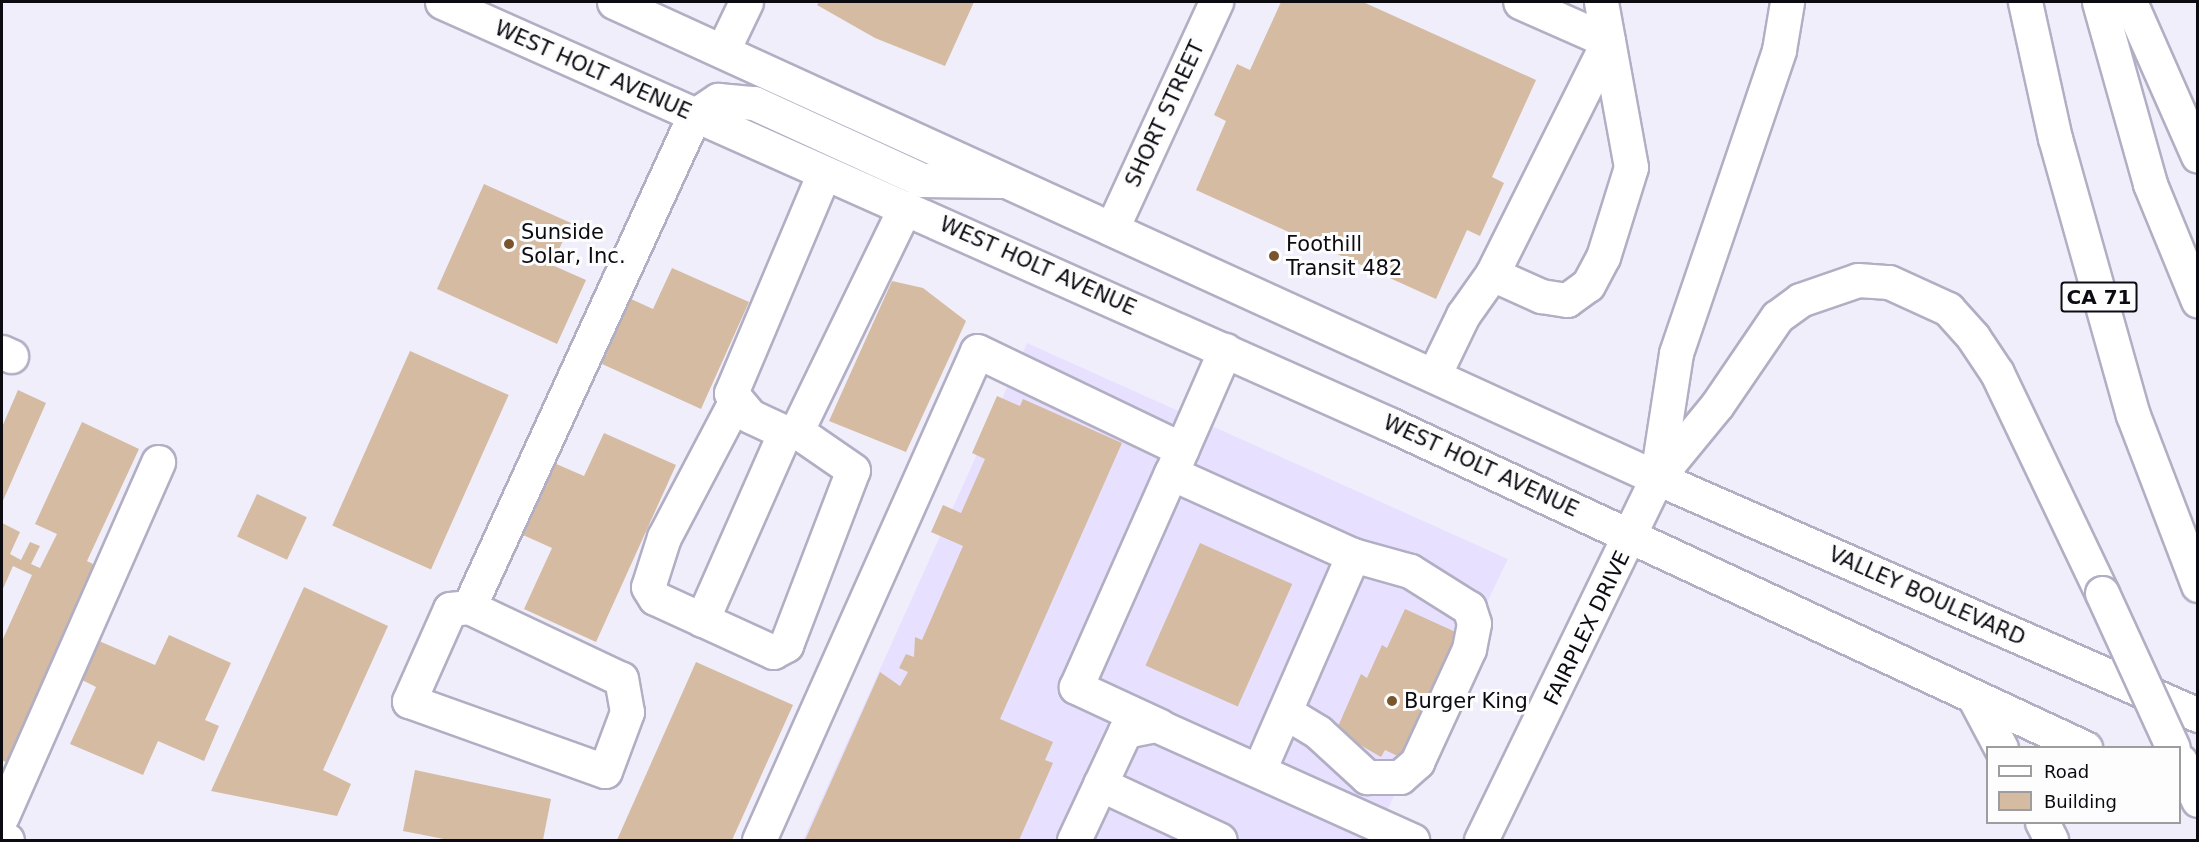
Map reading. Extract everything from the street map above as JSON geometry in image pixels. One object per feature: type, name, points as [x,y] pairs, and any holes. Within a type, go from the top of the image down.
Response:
[{"type":"main road","name":"WEST HOLT AVENUE","points":[[442,2],[694,116],[1225,350],[1632,535]]},
{"type":"main road","points":[[614,2],[1113,226],[1657,478]]},
{"type":"main road","points":[[723,50],[746,2]]},
{"type":"main road","name":"SHORT STREET","points":[[1113,226],[1216,2]]},
{"type":"main road","points":[[1520,2],[1608,40]]},
{"type":"main road","points":[[1492,274],[1541,296],[1567,300],[1588,285],[1603,257],[1630,167],[1601,2]]},
{"type":"main road","points":[[1657,478],[1676,353],[1779,50],[1787,2]]},
{"type":"main road","name":"CA 71","points":[[2025,2],[2055,138],[2133,415],[2198,585]]},
{"type":"main road","points":[[2099,2],[2150,184],[2198,301]]},
{"type":"main road","points":[[2130,2],[2198,156]]},
{"type":"main road","points":[[1434,375],[1463,315],[1492,274],[1608,40]]},
{"type":"main road","points":[[469,607],[694,116],[718,100],[754,103],[922,180],[1014,182]]},
{"type":"main road","points":[[735,402],[750,416],[790,431],[849,466],[853,474],[786,645],[773,652],[655,598],[649,578],[664,537],[735,402],[734,384],[824,173]]},
{"type":"main road","points":[[702,620],[790,431],[905,208]]},
{"type":"main road","points":[[1657,478],[1717,405],[1777,317],[1800,300],[1858,280],[1889,282],[1948,309],[1973,337],[1997,373],[2173,746]]},
{"type":"main road","points":[[1225,350],[1076,687],[1412,840]]},
{"type":"main road","points":[[759,840],[977,351],[1353,555],[1410,571],[1469,608],[1474,623],[1469,649],[1418,762],[1400,777],[1367,777],[1318,732],[1285,712]]},
{"type":"main road","points":[[2,816],[158,462]]},
{"type":"main road","name":"FAIRPLEX DRIVE","points":[[1481,840],[1632,535],[1657,478]]},
{"type":"main road","name":"VALLEY BOULEVARD","points":[[1657,478],[2198,715]]},
{"type":"main road","points":[[1632,535],[1975,699],[2083,746]]},
{"type":"main road","points":[[1259,770],[1353,555]]},
{"type":"main road","points":[[469,607],[621,679],[627,712],[605,771],[409,701],[450,609],[469,607]]},
{"type":"main road","points":[[1975,699],[2000,746]]},
{"type":"main road","points":[[1074,840],[1125,731],[1160,726]]},
{"type":"main road","points":[[2181,763],[2198,799]]},
{"type":"main road","points":[[1100,784],[1220,840]]},
{"type":"main road","points":[[2181,790],[2198,799]]},
{"type":"main road","points":[[2043,824],[2051,840]]},
{"type":"main road","points":[[2,839],[7,840]]},
{"type":"shaded area","points":[[1027,343],[1508,559],[1373,840],[803,840]]},
{"type":"building","points":[[819,2],[974,2],[945,66],[875,38],[817,5]]},
{"type":"building","points":[[1281,2],[1363,2],[1536,80],[1492,177],[1504,183],[1480,236],[1467,230],[1436,299],[1196,190],[1226,121],[1214,115],[1237,64],[1250,70]]},
{"type":"building","name":"Sunside Solar, Inc.","points":[[484,184],[571,223],[552,265],[586,280],[557,344],[437,289]]},
{"type":"building","points":[[672,268],[749,302],[701,409],[602,364],[631,299],[653,309]]},
{"type":"building","points":[[892,281],[923,288],[966,321],[906,452],[829,421]]},
{"type":"building","points":[[410,351],[509,395],[431,569],[332,525]]},
{"type":"building","points":[[18,390],[46,403],[2,503],[2,427]]},
{"type":"building","points":[[997,396],[1020,406],[1023,399],[1122,443],[1000,719],[1053,742],[1045,760],[1053,763],[1019,840],[805,840],[880,672],[900,686],[908,672],[899,668],[906,654],[914,657],[915,637],[922,640],[963,546],[931,532],[943,505],[961,513],[985,459],[972,453]]},
{"type":"building","points":[[82,422],[139,449],[87,561],[97,566],[7,763],[2,760],[2,641],[32,575],[13,566],[2,591],[2,523],[20,532],[10,554],[21,560],[30,542],[40,546],[31,564],[40,568],[57,534],[35,524]]},
{"type":"building","points":[[604,433],[676,465],[596,642],[524,609],[552,548],[523,535],[554,463],[584,476]]},
{"type":"building","points":[[257,494],[307,517],[287,560],[237,537]]},
{"type":"building","points":[[1200,543],[1292,584],[1238,706],[1145,665]]},
{"type":"building","points":[[304,587],[388,626],[323,770],[351,784],[337,816],[211,791]]},
{"type":"building","points":[[1405,609],[1460,634],[1404,759],[1385,750],[1381,757],[1336,731],[1361,674],[1367,678],[1382,645],[1387,648]]},
{"type":"building","points":[[169,635],[231,663],[205,720],[219,726],[204,761],[158,741],[143,775],[70,744],[96,687],[82,680],[99,641],[155,665]]},
{"type":"building","points":[[696,662],[793,705],[732,840],[617,840]]},
{"type":"building","points":[[415,770],[551,799],[543,840],[449,840],[403,831]]},
{"type":"place","name":"Sunside Solar, Inc.","points":[[509,244]]},
{"type":"place","name":"Foothill Transit 482","points":[[1274,256]]},
{"type":"place","name":"Burger King","points":[[1392,701]]}]
